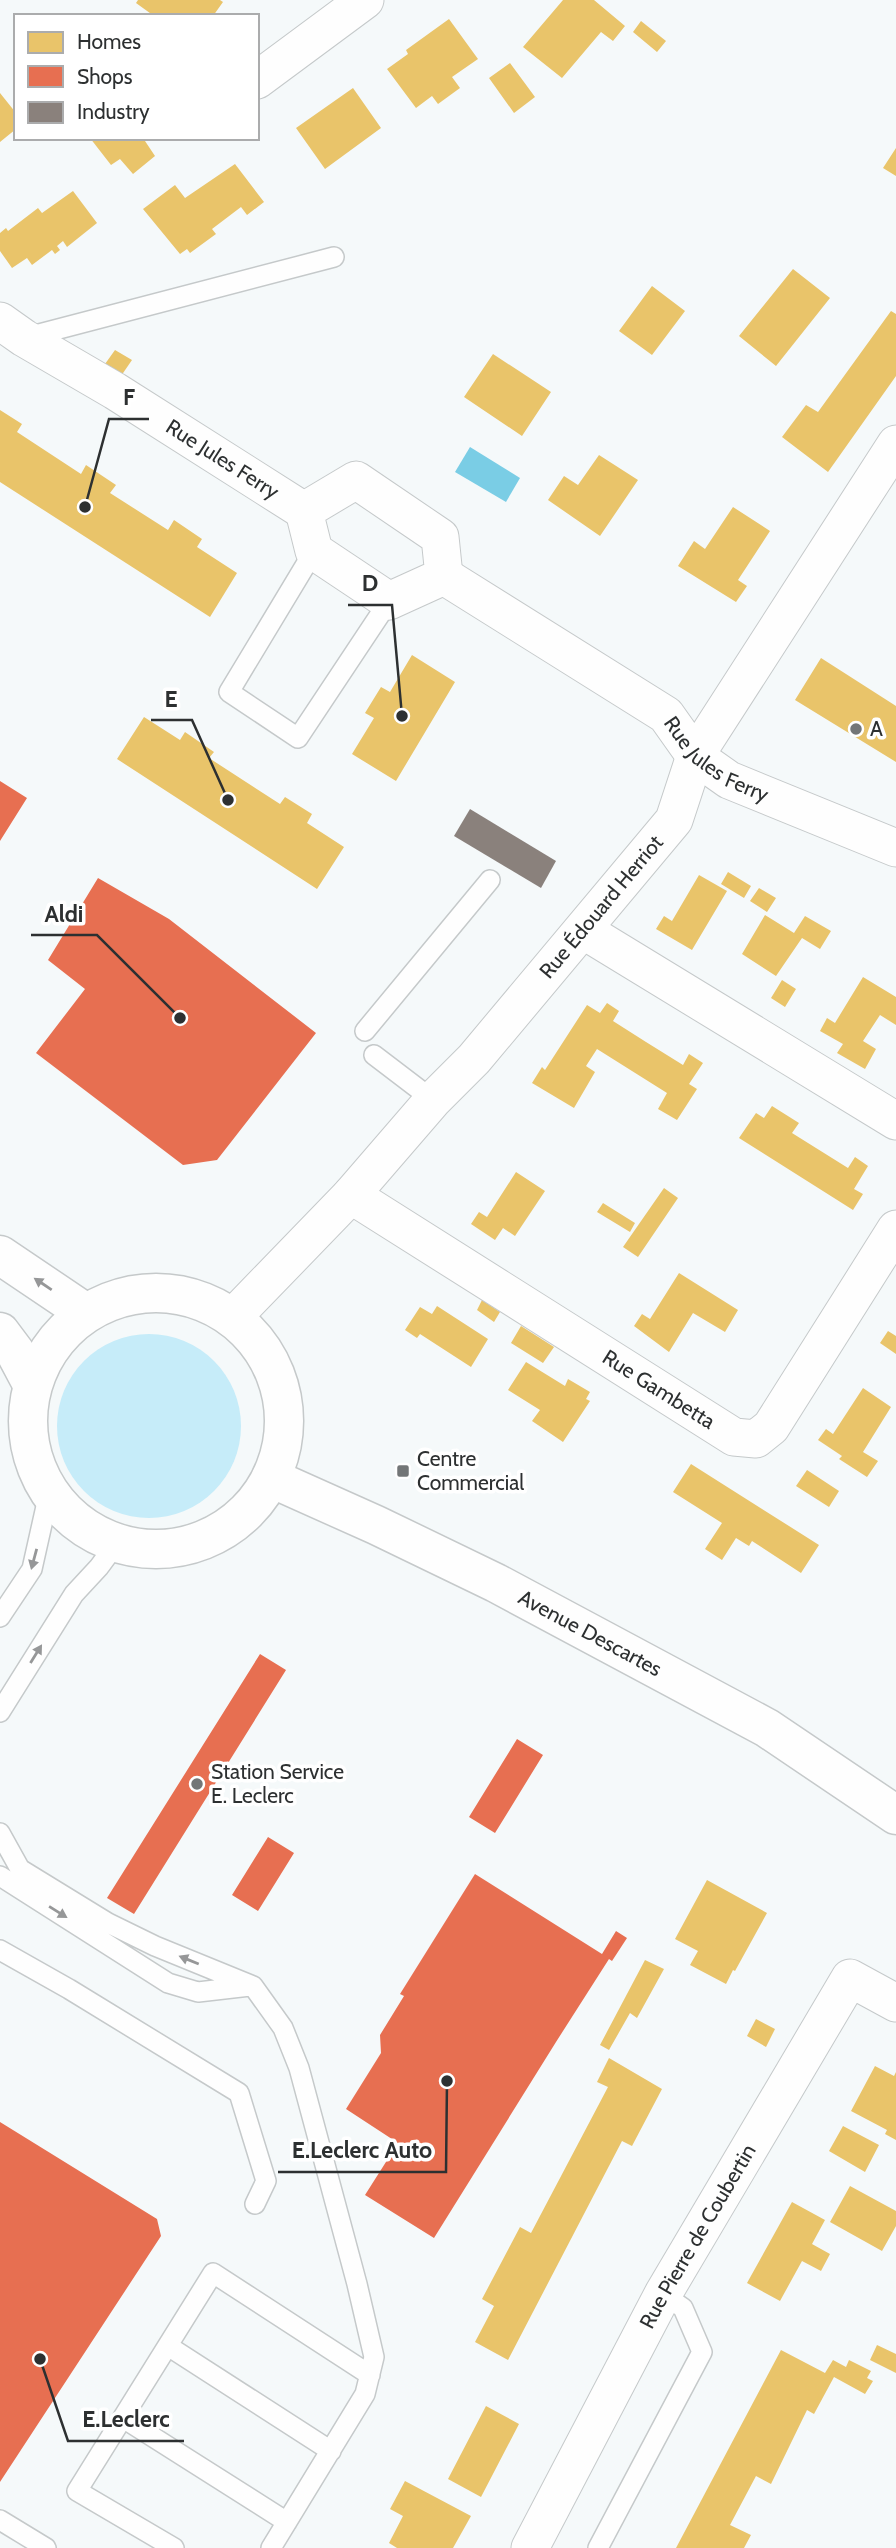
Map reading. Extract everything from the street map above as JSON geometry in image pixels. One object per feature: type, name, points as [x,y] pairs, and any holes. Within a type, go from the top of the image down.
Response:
[{"type":"main road","points":[[0,1255],[86,1313]]},
{"type":"main road","points":[[155,1292],[191,1297],[233,1318],[258,1343],[276,1374],[284,1409],[282,1444],[271,1478],[256,1502],[236,1521],[209,1538],[177,1548],[146,1550],[116,1544],[92,1533],[68,1516],[49,1493],[32,1457],[27,1417],[32,1384],[45,1356],[63,1332],[86,1313],[120,1297],[155,1292]]},
{"type":"main road","points":[[0,1332],[15,1352],[32,1384]]},
{"type":"main road","name":"Avenue Descartes","points":[[271,1478],[496,1583],[767,1728],[896,1815]]},
{"type":"street","points":[[259,79],[365,0]]},
{"type":"street","name":"Rue Jules Ferry","points":[[12,330],[115,391],[304,512]]},
{"type":"street","name":"Rue Édouard Herriot","points":[[233,1318],[351,1195],[433,1100],[474,1059],[674,820],[695,756],[896,444]]},
{"type":"street","points":[[356,480],[440,537],[444,576],[389,601],[314,551],[304,512],[356,480]]},
{"type":"street","name":"Rue Jules Ferry","points":[[444,576],[666,715],[695,756],[729,779],[896,848]]},
{"type":"street","points":[[583,930],[896,1121]]},
{"type":"street","name":"Rue Gambetta","points":[[351,1195],[734,1437],[756,1439],[771,1427],[896,1229]]},
{"type":"street","name":"Rue Pierre de Coubertin","points":[[530,2548],[663,2294],[850,1978],[896,2003]]},
{"type":"lane","points":[[12,330],[334,257]]},
{"type":"lane","points":[[314,551],[229,692],[298,738],[389,601]]},
{"type":"lane","points":[[365,1031],[490,880]]},
{"type":"lane","points":[[374,1055],[433,1100]]},
{"type":"lane","points":[[0,1617],[32,1569],[49,1493]]},
{"type":"lane","points":[[0,1712],[74,1594],[116,1544]]},
{"type":"lane","points":[[0,1833],[20,1869],[108,1923],[155,1946],[253,1986],[283,2028],[299,2068],[374,2357],[365,2394],[271,2548]]},
{"type":"lane","points":[[0,1876],[168,1983],[198,1992],[253,1986]]},
{"type":"lane","points":[[0,1950],[239,2093],[266,2181],[255,2204]]},
{"type":"lane","points":[[174,2548],[77,2491],[213,2273],[369,2375]]},
{"type":"lane","points":[[598,2548],[702,2352],[683,2308],[663,2294]]},
{"type":"lane","points":[[168,2346],[331,2451]]},
{"type":"lane","points":[[123,2418],[287,2522]]},
{"type":"lane","points":[[0,2520],[46,2548]]},
{"type":"shaded area","points":[[149,1334],[184,1341],[214,1361],[234,1391],[241,1426],[234,1461],[214,1491],[184,1511],[149,1518],[114,1511],[84,1491],[64,1461],[57,1426],[64,1391],[84,1361],[114,1341]]},
{"type":"water","points":[[470,447],[520,478],[506,502],[455,472]]},
{"type":"building: Homes","points":[[138,0],[223,2],[214,14],[151,14],[136,3]]},
{"type":"building: Homes","points":[[563,0],[594,0],[625,26],[613,41],[601,32],[562,78],[523,47]]},
{"type":"building: Homes","points":[[449,19],[478,59],[452,77],[460,88],[438,104],[432,96],[416,108],[387,69],[408,54],[406,50]]},
{"type":"building: Homes","points":[[641,21],[666,41],[657,52],[633,32]]},
{"type":"building: Homes","points":[[510,63],[535,97],[514,113],[489,78]]},
{"type":"building: Homes","points":[[353,88],[381,128],[325,169],[296,128]]},
{"type":"building: Homes","points":[[0,93],[14,110],[14,131],[0,142]]},
{"type":"building: Homes","points":[[92,140],[146,140],[155,156],[133,174],[120,159],[111,165]]},
{"type":"building: Homes","points":[[896,148],[896,176],[883,168]]},
{"type":"building: Homes","points":[[235,164],[264,202],[247,215],[241,207],[212,229],[216,234],[190,253],[187,249],[180,254],[143,209],[175,185],[185,198]]},
{"type":"building: Homes","points":[[73,191],[97,223],[67,247],[63,241],[57,246],[60,250],[55,254],[52,250],[32,265],[27,258],[12,268],[0,251],[0,233],[6,228],[8,231],[38,208],[42,213]]},
{"type":"building: Homes","points":[[793,269],[830,298],[776,366],[739,336]]},
{"type":"building: Homes","points":[[652,286],[685,311],[652,355],[619,331]]},
{"type":"building: Homes","points":[[891,311],[896,314],[896,376],[828,472],[782,437],[806,405],[818,412]]},
{"type":"building: Homes","points":[[115,350],[132,360],[121,376],[105,364]]},
{"type":"building: Homes","points":[[493,354],[551,392],[522,436],[464,397]]},
{"type":"building: Homes","points":[[0,410],[22,424],[17,432],[81,474],[86,465],[116,485],[110,493],[168,530],[174,520],[202,539],[197,547],[237,573],[210,617],[0,482]]},
{"type":"building: Homes","points":[[599,455],[638,480],[600,536],[548,500],[564,476],[578,485]]},
{"type":"building: Homes","points":[[733,507],[770,531],[738,580],[747,586],[736,602],[678,566],[694,541],[705,549]]},
{"type":"building: Homes","points":[[412,655],[455,682],[396,781],[352,754],[374,718],[365,713],[381,687],[390,692]]},
{"type":"building: Homes","points":[[821,658],[896,706],[896,762],[795,700]]},
{"type":"building: Homes","points":[[144,717],[180,740],[185,732],[214,752],[209,758],[280,804],[285,797],[312,814],[307,823],[344,847],[317,889],[117,759]]},
{"type":"building: Homes","points":[[728,872],[751,886],[744,898],[721,884]]},
{"type":"building: Homes","points":[[699,875],[727,891],[692,950],[656,929],[664,916],[672,921]]},
{"type":"building: Homes","points":[[759,888],[776,898],[767,912],[750,901]]},
{"type":"building: Homes","points":[[765,915],[794,933],[805,916],[831,931],[820,949],[802,938],[776,976],[742,954]]},
{"type":"building: Homes","points":[[863,977],[896,997],[896,1025],[880,1015],[863,1041],[876,1049],[865,1069],[837,1053],[843,1044],[820,1031],[827,1018],[835,1023]]},
{"type":"building: Homes","points":[[782,980],[796,989],[785,1007],[771,998]]},
{"type":"building: Homes","points":[[607,1003],[619,1011],[613,1021],[646,1042],[683,1065],[689,1054],[703,1063],[689,1084],[697,1089],[677,1120],[658,1109],[667,1093],[597,1049],[586,1066],[595,1072],[574,1108],[532,1083],[542,1067],[545,1070],[587,1005],[600,1013]]},
{"type":"building: Homes","points":[[772,1106],[799,1123],[792,1133],[848,1168],[855,1157],[868,1166],[854,1189],[863,1194],[853,1210],[739,1138],[756,1113],[764,1118]]},
{"type":"building: Homes","points":[[516,1172],[545,1191],[515,1236],[503,1228],[495,1240],[471,1224],[479,1212],[487,1217]]},
{"type":"building: Homes","points":[[664,1188],[678,1198],[638,1257],[623,1247]]},
{"type":"building: Homes","points":[[603,1203],[635,1223],[630,1232],[597,1212]]},
{"type":"building: Homes","points":[[679,1273],[738,1310],[725,1332],[693,1313],[669,1352],[634,1326],[642,1314],[650,1319]]},
{"type":"building: Homes","points":[[482,1300],[500,1312],[494,1322],[477,1310]]},
{"type":"building: Homes","points":[[437,1306],[488,1339],[471,1367],[420,1334],[417,1338],[405,1330],[420,1307],[432,1314]]},
{"type":"building: Homes","points":[[521,1326],[554,1347],[543,1363],[511,1343]]},
{"type":"building: Homes","points":[[888,1331],[896,1336],[896,1354],[880,1343]]},
{"type":"building: Homes","points":[[526,1362],[565,1386],[568,1379],[590,1392],[586,1399],[590,1401],[563,1442],[532,1421],[540,1410],[508,1390]]},
{"type":"building: Homes","points":[[863,1388],[891,1407],[863,1452],[878,1461],[867,1477],[839,1459],[842,1456],[818,1440],[826,1429],[833,1434]]},
{"type":"building: Homes","points":[[691,1464],[819,1545],[801,1573],[752,1541],[749,1546],[736,1538],[722,1560],[705,1549],[722,1523],[673,1492]]},
{"type":"building: Homes","points":[[807,1470],[839,1491],[829,1507],[796,1486]]},
{"type":"building: Homes","points":[[707,1880],[767,1913],[726,1984],[690,1965],[698,1951],[675,1939]]},
{"type":"building: Homes","points":[[645,1960],[664,1969],[637,2018],[630,2013],[609,2050],[600,2045]]},
{"type":"building: Homes","points":[[756,2019],[775,2029],[766,2047],[747,2036]]},
{"type":"building: Homes","points":[[609,2058],[662,2089],[632,2146],[622,2141],[508,2360],[475,2342],[494,2306],[482,2299],[520,2227],[531,2233],[608,2087],[597,2082]]},
{"type":"building: Homes","points":[[875,2066],[894,2076],[896,2072],[896,2140],[885,2134],[887,2130],[851,2111]]},
{"type":"building: Homes","points":[[843,2126],[879,2145],[865,2172],[829,2151]]},
{"type":"building: Homes","points":[[850,2186],[896,2211],[896,2226],[882,2251],[830,2222]]},
{"type":"building: Homes","points":[[792,2202],[825,2220],[812,2244],[830,2254],[821,2271],[802,2261],[780,2301],[747,2283]]},
{"type":"building: Homes","points":[[877,2345],[896,2354],[896,2373],[870,2360]]},
{"type":"building: Homes","points":[[781,2350],[825,2373],[833,2360],[846,2367],[849,2360],[871,2371],[867,2378],[873,2381],[865,2394],[834,2377],[814,2414],[807,2410],[771,2484],[756,2476],[730,2525],[751,2535],[744,2548],[676,2548]]},
{"type":"building: Homes","points":[[486,2406],[519,2424],[481,2497],[448,2479]]},
{"type":"building: Homes","points":[[405,2481],[471,2516],[453,2548],[397,2548],[389,2543],[403,2516],[390,2509]]},
{"type":"building: Shops","points":[[0,781],[27,798],[0,841]]},
{"type":"building: Shops","points":[[98,878],[169,919],[316,1033],[217,1160],[183,1165],[36,1053],[85,989],[48,960]]},
{"type":"building: Shops","name":"Station Service E. Leclerc","points":[[260,1654],[286,1670],[134,1914],[107,1898]]},
{"type":"building: Shops","points":[[517,1739],[543,1755],[495,1833],[469,1817]]},
{"type":"building: Shops","points":[[268,1837],[294,1853],[258,1911],[232,1895]]},
{"type":"building: Shops","points":[[475,1874],[602,1954],[616,1931],[627,1938],[612,1961],[609,1959],[434,2238],[365,2195],[398,2143],[346,2109],[381,2053],[380,2035],[404,1996],[400,1994]]},
{"type":"building: Shops","points":[[0,2122],[157,2219],[161,2236],[0,2482]]},
{"type":"building: Industry","points":[[470,809],[556,861],[541,888],[454,836]]},
{"type":"place","name":"F","points":[[85,507]]},
{"type":"place","name":"D","points":[[402,716]]},
{"type":"place","name":"A","points":[[856,729]]},
{"type":"place","name":"E","points":[[228,800]]},
{"type":"place","name":"Aldi","points":[[180,1018]]},
{"type":"place","name":"Centre Commercial","points":[[403,1471]]},
{"type":"place","name":"Station Service E. Leclerc","points":[[197,1784]]},
{"type":"place","name":"E.Leclerc Auto","points":[[447,2081]]},
{"type":"place","name":"E.Leclerc","points":[[40,2359]]}]
